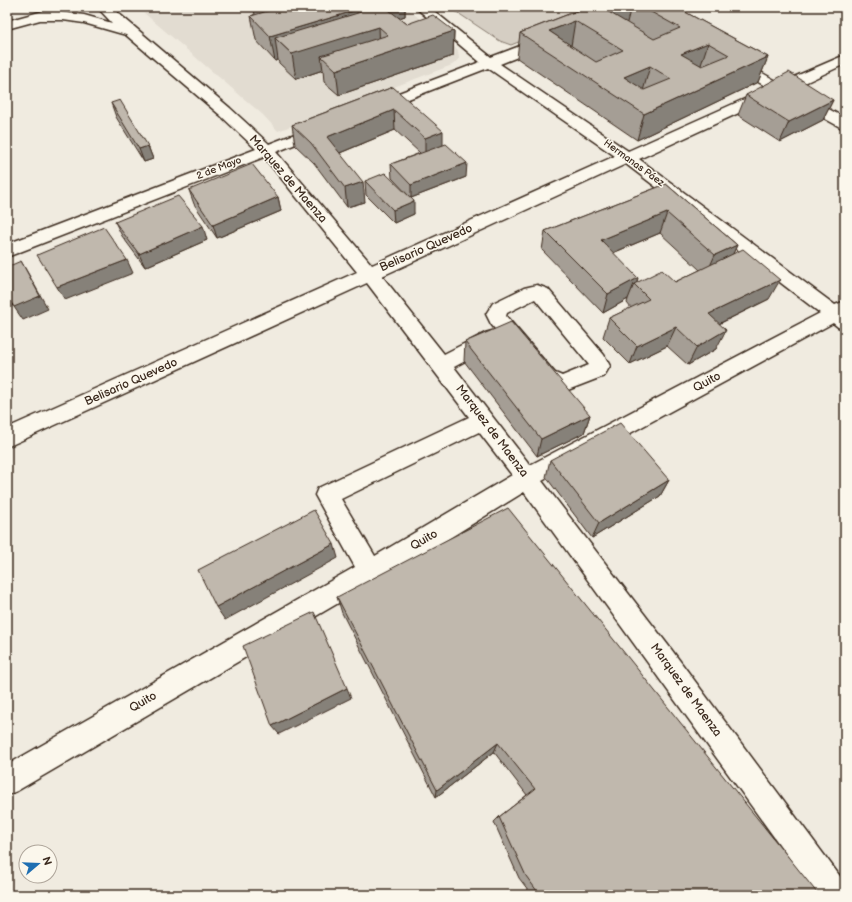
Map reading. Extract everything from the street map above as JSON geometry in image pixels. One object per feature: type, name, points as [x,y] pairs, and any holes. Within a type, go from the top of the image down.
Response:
[{"type":"street","points":[[7,24],[40,16],[64,7]]},
{"type":"street","name":"Marquez de Maenza","points":[[103,7],[130,32],[151,48],[232,118],[266,150],[370,273],[441,364],[682,684],[835,895]]},
{"type":"street","name":"Hermanas Páez","points":[[421,7],[635,155],[842,314]]},
{"type":"street","name":"Hermanas Páez","points":[[441,7],[497,60]]},
{"type":"street","points":[[40,16],[66,15],[130,32]]},
{"type":"street","points":[[360,113],[561,35]]},
{"type":"street","points":[[720,55],[845,124]]},
{"type":"street","name":"Belisario Quevedo","points":[[7,438],[845,60]]},
{"type":"street","name":"2 de Mayo","points":[[7,250],[338,122]]},
{"type":"street","points":[[537,292],[541,294],[597,360],[600,366],[591,374],[567,383],[556,384],[548,379],[507,330],[496,314],[500,308],[531,293],[537,292]]},
{"type":"street","name":"Quito","points":[[7,781],[371,571],[527,478],[842,314]]},
{"type":"street","points":[[441,364],[507,330]]},
{"type":"street","points":[[371,571],[326,495],[483,420]]},
{"type":"shaded area","points":[[137,7],[405,7],[458,50],[459,59],[452,65],[278,131],[262,114]]},
{"type":"shaded area","points":[[449,7],[600,7],[601,9],[511,45],[500,41]]},
{"type":"building","points":[[281,7],[385,7],[407,24],[433,15],[454,31],[336,70],[321,56],[388,35],[379,27],[292,54],[275,38],[361,12],[357,10],[270,36],[251,16]]},
{"type":"building","points":[[587,7],[618,7],[607,11],[654,39],[680,28],[642,7],[676,7],[768,57],[644,114],[520,33]],"holes":[[[575,21],[623,50],[596,62],[549,31]],[[708,43],[729,55],[702,66],[681,54]],[[650,66],[671,79],[644,90],[624,77]]]},
{"type":"building","points":[[789,72],[833,100],[789,122],[746,95]]},
{"type":"building","points":[[393,87],[443,131],[425,138],[394,110],[327,137],[363,182],[345,188],[311,143],[292,125]]},
{"type":"building","points":[[120,100],[148,146],[139,149],[111,103]]},
{"type":"building","points":[[446,144],[467,163],[411,185],[391,164]]},
{"type":"building","points":[[252,164],[278,197],[213,225],[189,190]]},
{"type":"building","points":[[385,173],[414,201],[393,210],[365,181]]},
{"type":"building","points":[[666,184],[737,245],[715,255],[667,213],[601,240],[638,278],[608,294],[545,231]]},
{"type":"building","points":[[178,196],[203,226],[139,254],[115,222]]},
{"type":"building","points":[[104,227],[127,260],[57,287],[37,255]]},
{"type":"building","points":[[743,249],[780,280],[709,314],[726,330],[697,347],[676,327],[637,346],[609,318],[649,299],[634,284],[662,270],[675,282]]},
{"type":"building","points":[[21,261],[40,296],[14,307],[7,296],[7,267]]},
{"type":"building","points":[[511,322],[590,415],[541,439],[465,342]]},
{"type":"building","points":[[620,423],[669,480],[599,523],[550,460]]},
{"type":"building","points":[[508,508],[818,894],[817,895],[540,895],[526,876],[499,817],[535,789],[498,743],[437,790],[337,597]]},
{"type":"building","points":[[314,510],[334,544],[216,607],[198,570]]},
{"type":"building","points":[[314,612],[347,688],[272,726],[243,646]]}]
